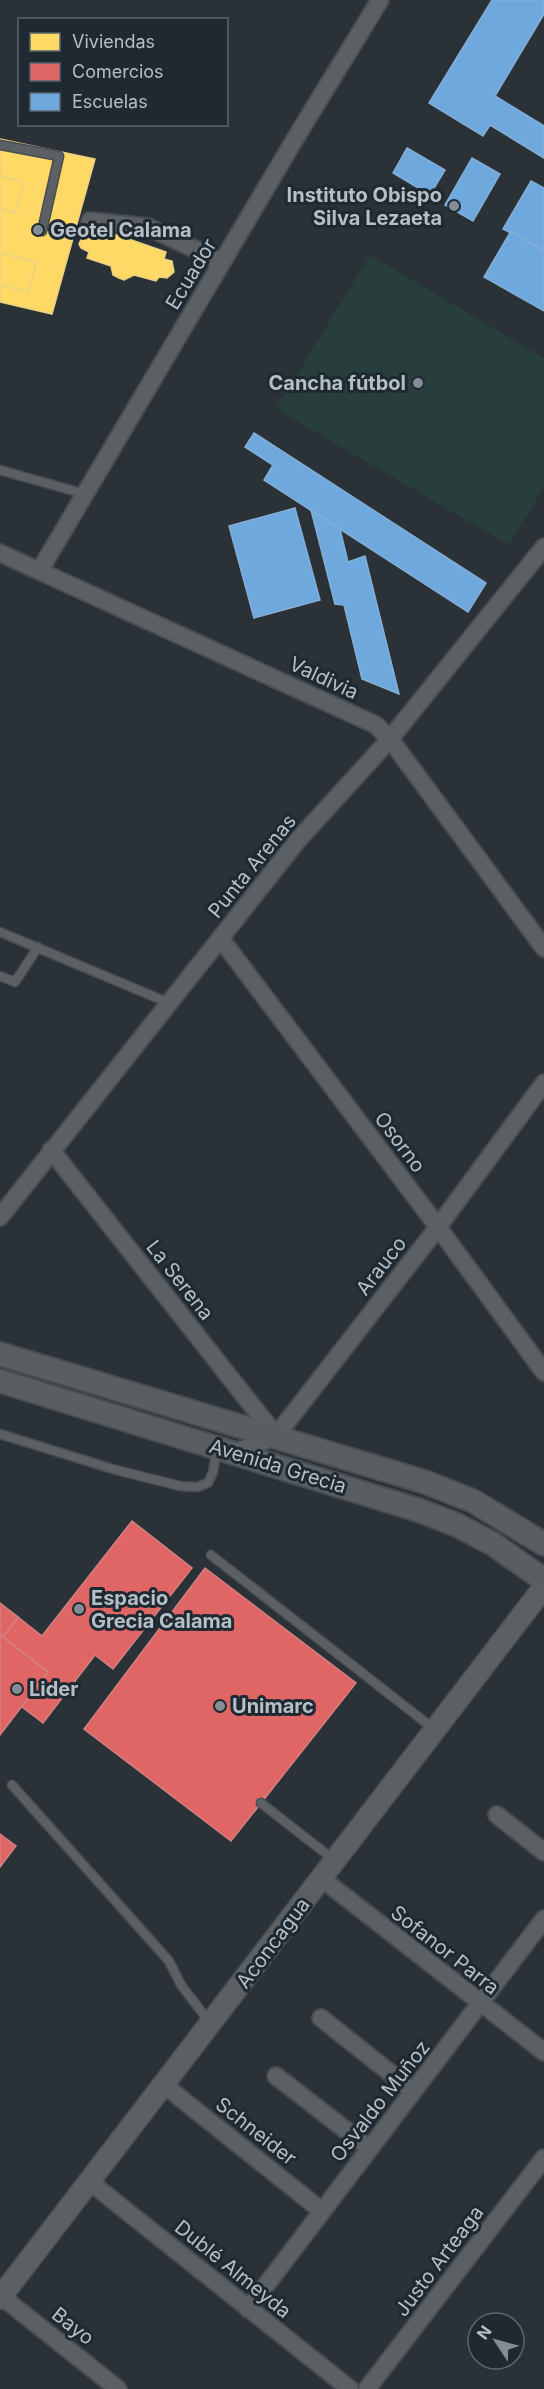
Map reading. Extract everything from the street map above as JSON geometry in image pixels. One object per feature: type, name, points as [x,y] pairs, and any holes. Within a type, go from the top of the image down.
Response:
[{"type":"main road","name":"Avenida Grecia","points":[[0,1354],[425,1482],[473,1501],[544,1544]]},
{"type":"main road","name":"Avenida Grecia","points":[[0,1381],[418,1510],[457,1525],[493,1544],[544,1580]]},
{"type":"street","name":"Ecuador","points":[[40,570],[380,0]]},
{"type":"street","points":[[90,221],[148,227],[222,262]]},
{"type":"street","name":"Punta Arenas","points":[[0,1217],[298,840],[390,739],[544,547]]},
{"type":"street","name":"Valdivia","points":[[0,553],[376,725],[390,739],[544,948]]},
{"type":"street","name":"Osorno","points":[[221,939],[544,1372]]},
{"type":"street","name":"Arauco","points":[[276,1436],[438,1227],[544,1083]]},
{"type":"street","name":"La Serena","points":[[51,1150],[276,1436]]},
{"type":"street","points":[[226,1450],[276,1436]]},
{"type":"street","name":"Aconcagua","points":[[1,2297],[544,1587]]},
{"type":"street","points":[[497,1815],[544,1852]]},
{"type":"street","name":"Sofanor Parra","points":[[321,1878],[544,2052]]},
{"type":"street","name":"Osvaldo Muñoz","points":[[248,2309],[369,2148],[481,2005],[544,1919]]},
{"type":"street","points":[[321,2018],[413,2091]]},
{"type":"street","points":[[276,2076],[369,2148]]},
{"type":"street","name":"Schneider","points":[[164,2085],[322,2211]]},
{"type":"street","name":"Justo Arteaga","points":[[367,2389],[544,2158]]},
{"type":"street","name":"Dublé Almeyda","points":[[90,2182],[348,2388]]},
{"type":"street","name":"Bayo","points":[[1,2297],[116,2388]]},
{"type":"lane","points":[[0,145],[59,156],[42,231]]},
{"type":"lane","points":[[0,470],[85,494]]},
{"type":"lane","points":[[0,932],[169,1003]]},
{"type":"lane","points":[[0,976],[15,982],[38,947]]},
{"type":"lane","points":[[0,1434],[116,1470],[180,1486],[197,1487],[208,1483],[226,1450]]},
{"type":"lane","points":[[211,1555],[434,1729]]},
{"type":"lane","points":[[12,1785],[169,1962],[181,1985],[211,2024]]},
{"type":"lane","points":[[261,1803],[334,1860]]},
{"type":"green space","name":"Cancha fútbol","points":[[370,255],[544,358],[544,487],[509,545],[276,409]]},
{"type":"building: Viviendas","name":"Geotel Calama","points":[[0,139],[95,159],[52,314],[0,302]]},
{"type":"building: Viviendas","points":[[0,176],[24,182],[15,213],[0,209]]},
{"type":"building: Viviendas","points":[[97,228],[166,252],[164,259],[172,261],[174,272],[167,278],[159,277],[156,281],[134,275],[124,280],[113,275],[111,266],[87,258],[89,252],[81,248],[79,244],[84,233],[89,231],[95,233]]},
{"type":"building: Viviendas","points":[[0,253],[36,262],[28,292],[0,285]]},
{"type":"building: Comercios","points":[[132,1521],[192,1568],[113,1669],[95,1655],[43,1723],[21,1706],[48,1672],[3,1637],[18,1617],[42,1636]]},
{"type":"building: Comercios","name":"Unimarc","points":[[205,1568],[356,1683],[231,1841],[84,1729]]},
{"type":"building: Comercios","points":[[0,1603],[18,1617],[3,1637],[0,1635]]},
{"type":"building: Comercios","name":"Lider","points":[[0,1635],[48,1672],[0,1735]]},
{"type":"building: Comercios","points":[[0,1834],[16,1846],[0,1867]]},
{"type":"building: Escuelas","points":[[492,0],[544,0],[544,14],[495,96],[544,126],[544,158],[490,125],[483,136],[429,103]]},
{"type":"building: Escuelas","points":[[407,148],[445,170],[430,195],[393,173]]},
{"type":"building: Escuelas","points":[[472,158],[500,174],[473,221],[445,205]]},
{"type":"building: Escuelas","points":[[531,181],[544,188],[544,251],[503,229]]},
{"type":"building: Escuelas","points":[[511,231],[544,251],[544,311],[484,277]]},
{"type":"building: Escuelas","points":[[254,433],[486,583],[468,612],[264,480],[273,465],[245,447]]},
{"type":"building: Escuelas","points":[[295,508],[320,600],[254,618],[229,526]]},
{"type":"building: Escuelas","points":[[311,510],[340,529],[348,562],[365,556],[399,694],[362,679],[344,605],[335,604]]},
{"type":"place","name":"Instituto Obispo Silva Lezaeta","points":[[454,206]]},
{"type":"place","name":"Geotel Calama","points":[[38,230]]},
{"type":"place","name":"Cancha fútbol","points":[[418,383]]},
{"type":"place","name":"Espacio Grecia Calama","points":[[79,1609]]},
{"type":"place","name":"Lider","points":[[17,1689]]},
{"type":"place","name":"Unimarc","points":[[220,1706]]}]
